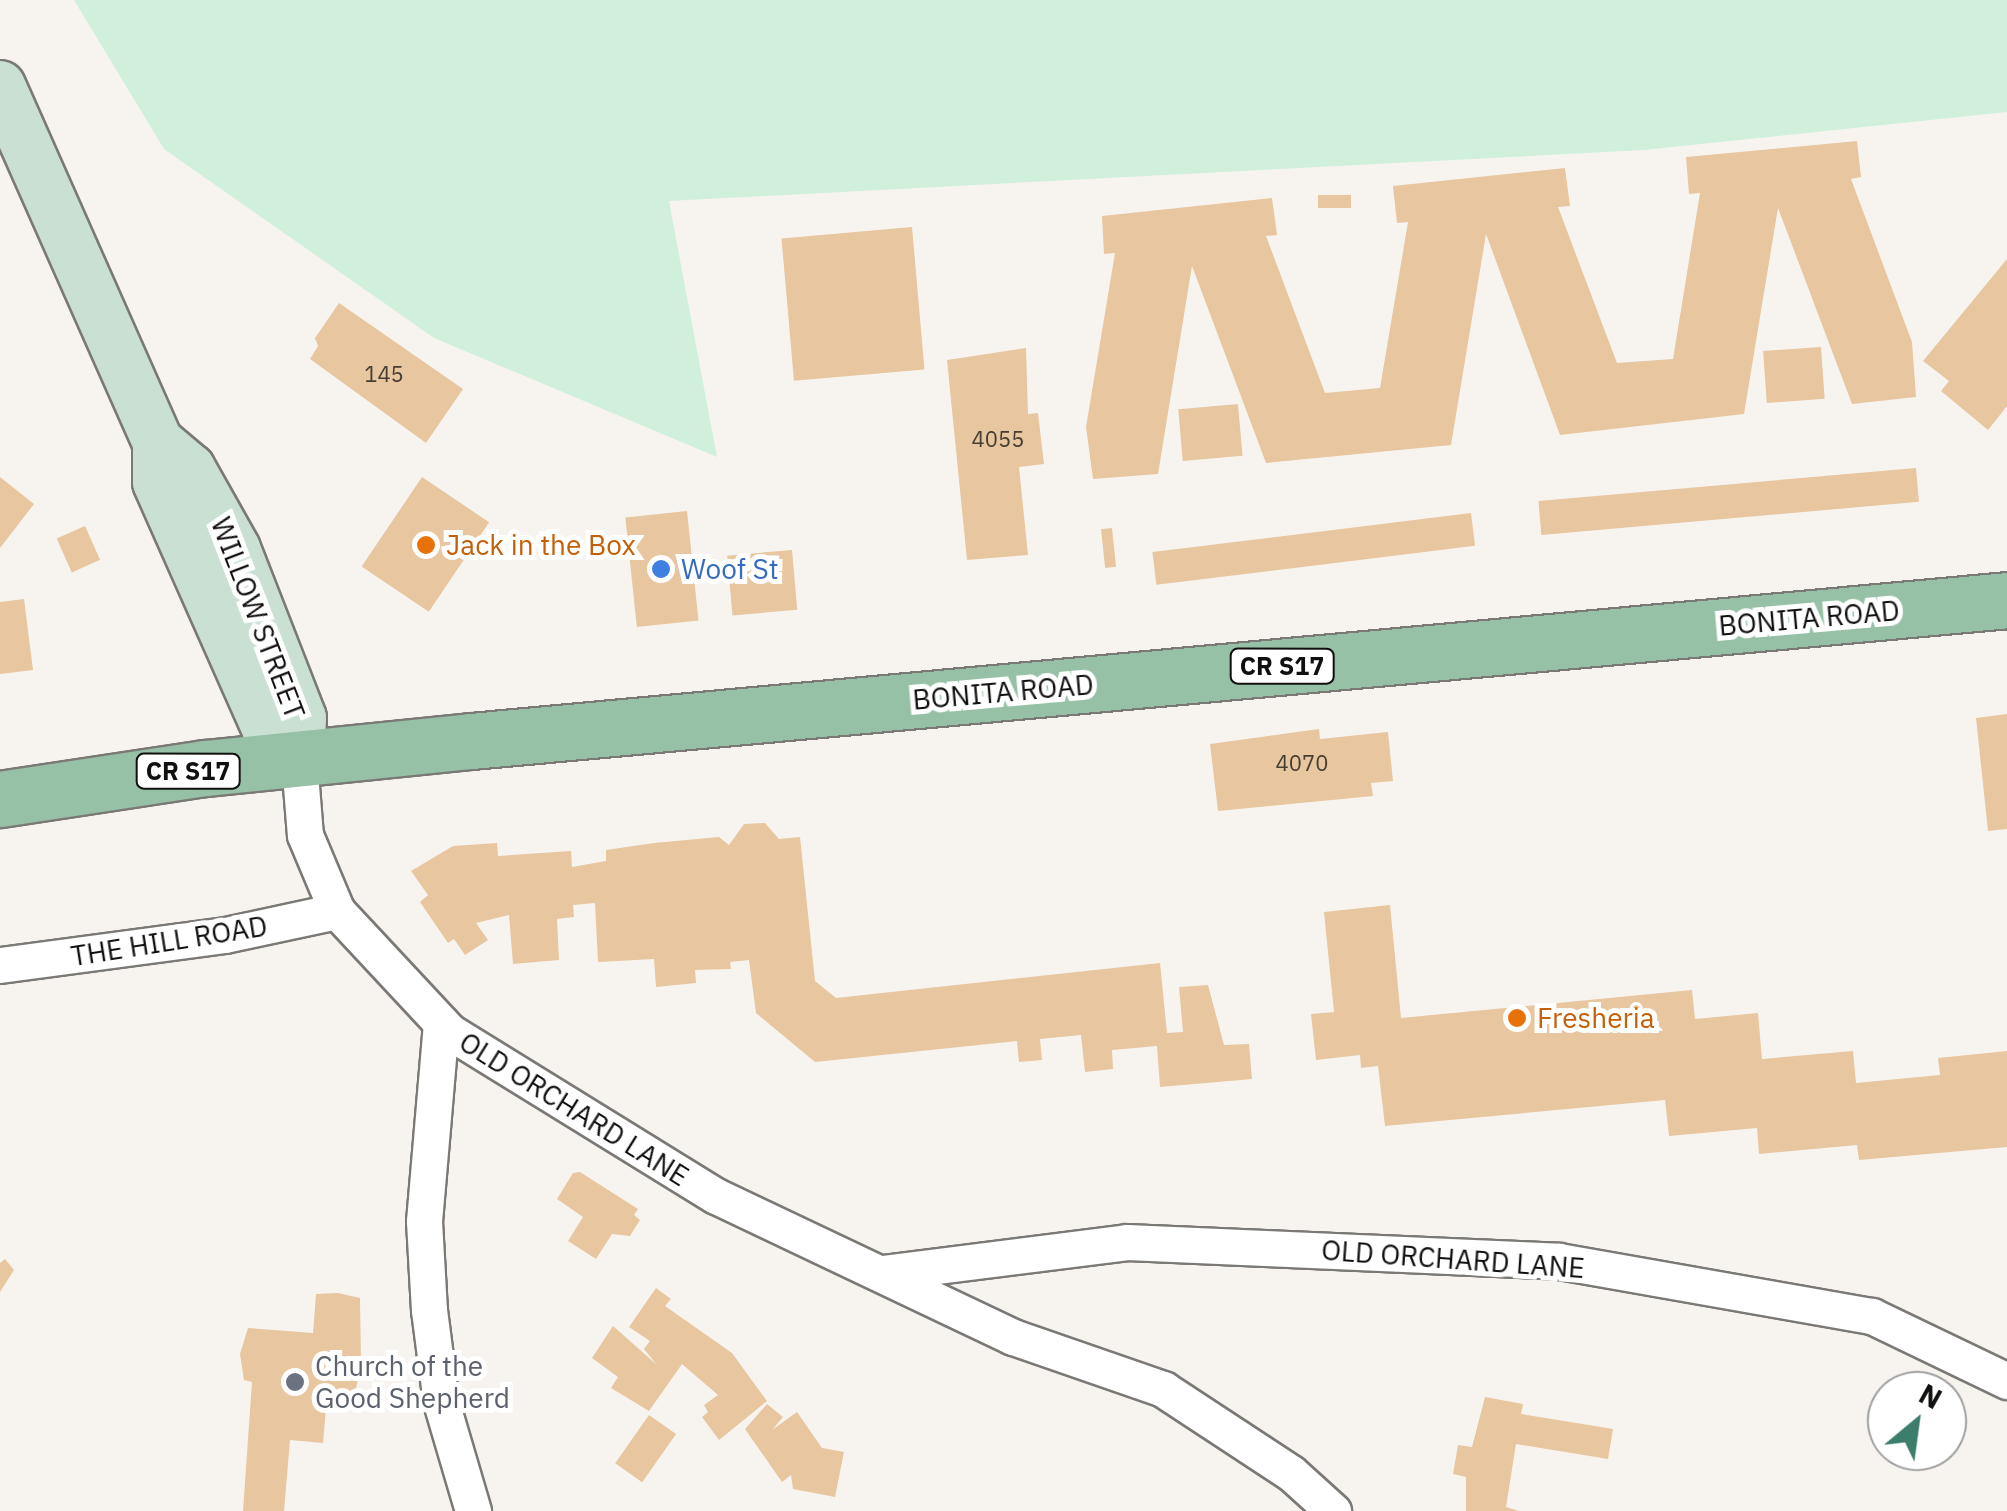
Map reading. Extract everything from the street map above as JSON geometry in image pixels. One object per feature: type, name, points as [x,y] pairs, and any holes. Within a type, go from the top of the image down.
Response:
[{"type":"main road","name":"WILLOW STREET","points":[[0,86],[158,442],[158,482],[266,728],[300,761]]},
{"type":"main road","name":"BONITA ROAD","points":[[0,799],[300,761],[2007,600]]},
{"type":"street","name":"OLD ORCHARD LANE","points":[[300,761],[305,835],[337,911],[441,1023],[716,1196],[1013,1337],[1163,1389],[1291,1473],[1333,1511]]},
{"type":"street","name":"THE HILL ROAD","points":[[0,966],[225,935],[337,911]]},
{"type":"street","points":[[441,1023],[424,1221],[429,1310],[442,1402],[472,1511]]},
{"type":"street","name":"OLD ORCHARD LANE","points":[[882,1273],[1127,1242],[1559,1261],[1872,1316],[2007,1381]]},
{"type":"green space","points":[[74,0],[2007,0],[2007,112],[1644,150],[669,201],[717,457],[434,338],[164,149]]},
{"type":"building","points":[[1857,141],[1861,177],[1851,179],[1912,342],[1916,397],[1852,404],[1778,208],[1744,414],[1560,435],[1486,234],[1451,445],[1266,463],[1192,266],[1158,474],[1093,479],[1086,427],[1115,253],[1104,254],[1102,216],[1272,198],[1277,235],[1266,236],[1325,393],[1380,388],[1408,222],[1397,223],[1393,186],[1565,168],[1570,206],[1558,207],[1617,363],[1673,359],[1700,193],[1689,194],[1686,157]]},
{"type":"building","points":[[1318,195],[1351,195],[1351,208],[1318,208]]},
{"type":"building","points":[[912,227],[924,369],[794,381],[781,238]]},
{"type":"building","points":[[2007,259],[2007,406],[1988,430],[1941,391],[1949,381],[1923,361]]},
{"type":"building","points":[[339,303],[463,389],[426,443],[310,359],[318,346],[315,338]]},
{"type":"building","points":[[1821,347],[1825,399],[1767,403],[1763,351]]},
{"type":"building","points":[[1026,348],[1028,414],[1038,413],[1044,464],[1019,467],[1028,555],[967,560],[947,360]]},
{"type":"building","points":[[1238,404],[1243,456],[1183,461],[1178,409]]},
{"type":"building","points":[[1916,468],[1919,502],[1541,535],[1538,501]]},
{"type":"building","points":[[0,477],[34,504],[0,548]]},
{"type":"building","name":"Jack in the Box","points":[[422,477],[489,522],[429,612],[362,567]]},
{"type":"building","name":"Woof St","points":[[687,511],[698,620],[637,627],[625,517]]},
{"type":"building","points":[[1471,513],[1475,546],[1156,585],[1152,552]]},
{"type":"building","points":[[85,526],[100,560],[72,572],[57,539]]},
{"type":"building","points":[[1112,528],[1116,567],[1105,568],[1101,529]]},
{"type":"building","points":[[792,550],[797,610],[732,615],[727,556]]},
{"type":"building","points":[[24,599],[33,670],[0,674],[0,602]]},
{"type":"building","points":[[2007,714],[2007,829],[1988,831],[1976,718]]},
{"type":"building","points":[[1319,729],[1320,739],[1388,732],[1393,781],[1371,783],[1373,796],[1218,811],[1210,744]]},
{"type":"building","points":[[765,823],[779,839],[800,837],[815,981],[836,998],[1160,963],[1167,1033],[1183,1032],[1179,987],[1208,985],[1224,1045],[1249,1044],[1252,1079],[1160,1087],[1157,1046],[1112,1050],[1113,1069],[1085,1072],[1081,1035],[1040,1039],[1042,1060],[1019,1062],[1017,1041],[815,1062],[756,1013],[749,960],[730,962],[731,969],[695,970],[696,983],[656,987],[654,959],[598,962],[595,903],[573,905],[574,917],[557,919],[559,960],[513,964],[509,915],[476,923],[488,940],[465,955],[454,939],[448,943],[420,902],[428,895],[411,871],[453,846],[497,843],[498,856],[571,851],[572,867],[606,861],[606,850],[654,843],[719,837],[729,845],[744,824]]},
{"type":"building","points":[[1390,905],[1401,1018],[1692,990],[1695,1019],[1758,1013],[1762,1059],[1853,1051],[1856,1083],[1940,1075],[1938,1058],[2007,1051],[2007,1147],[1859,1160],[1857,1145],[1759,1154],[1757,1128],[1669,1136],[1665,1100],[1385,1126],[1378,1066],[1361,1068],[1360,1055],[1316,1060],[1311,1014],[1334,1012],[1324,912]]},
{"type":"building","points":[[580,1172],[638,1209],[634,1215],[640,1220],[630,1236],[612,1234],[596,1259],[568,1241],[583,1217],[557,1199],[573,1173]]},
{"type":"building","points":[[5,1259],[14,1270],[0,1292],[0,1263]]},
{"type":"building","points":[[656,1288],[671,1299],[665,1306],[732,1353],[767,1401],[719,1440],[702,1417],[708,1412],[704,1405],[718,1395],[682,1364],[649,1411],[611,1388],[618,1377],[592,1358],[613,1326],[657,1365],[644,1349],[650,1341],[629,1327]]},
{"type":"building","points":[[316,1294],[360,1298],[361,1364],[352,1409],[326,1408],[323,1443],[290,1440],[284,1511],[243,1511],[252,1382],[244,1380],[240,1354],[248,1328],[313,1333]]},
{"type":"building","points":[[1485,1397],[1523,1404],[1521,1414],[1613,1429],[1608,1459],[1516,1444],[1506,1507],[1519,1511],[1466,1511],[1466,1477],[1453,1474],[1458,1445],[1472,1447]]},
{"type":"building","points":[[767,1404],[783,1417],[772,1430],[797,1412],[822,1448],[844,1452],[835,1497],[793,1489],[791,1475],[782,1482],[745,1429]]},
{"type":"building","points":[[649,1415],[676,1434],[642,1482],[615,1463]]},
{"type":"place","name":"Jack in the Box","points":[[426,545]]},
{"type":"place","name":"Woof St","points":[[661,569]]},
{"type":"place","name":"Fresheria","points":[[1517,1018]]},
{"type":"place","name":"Church of the Good Shepherd","points":[[295,1382]]}]
